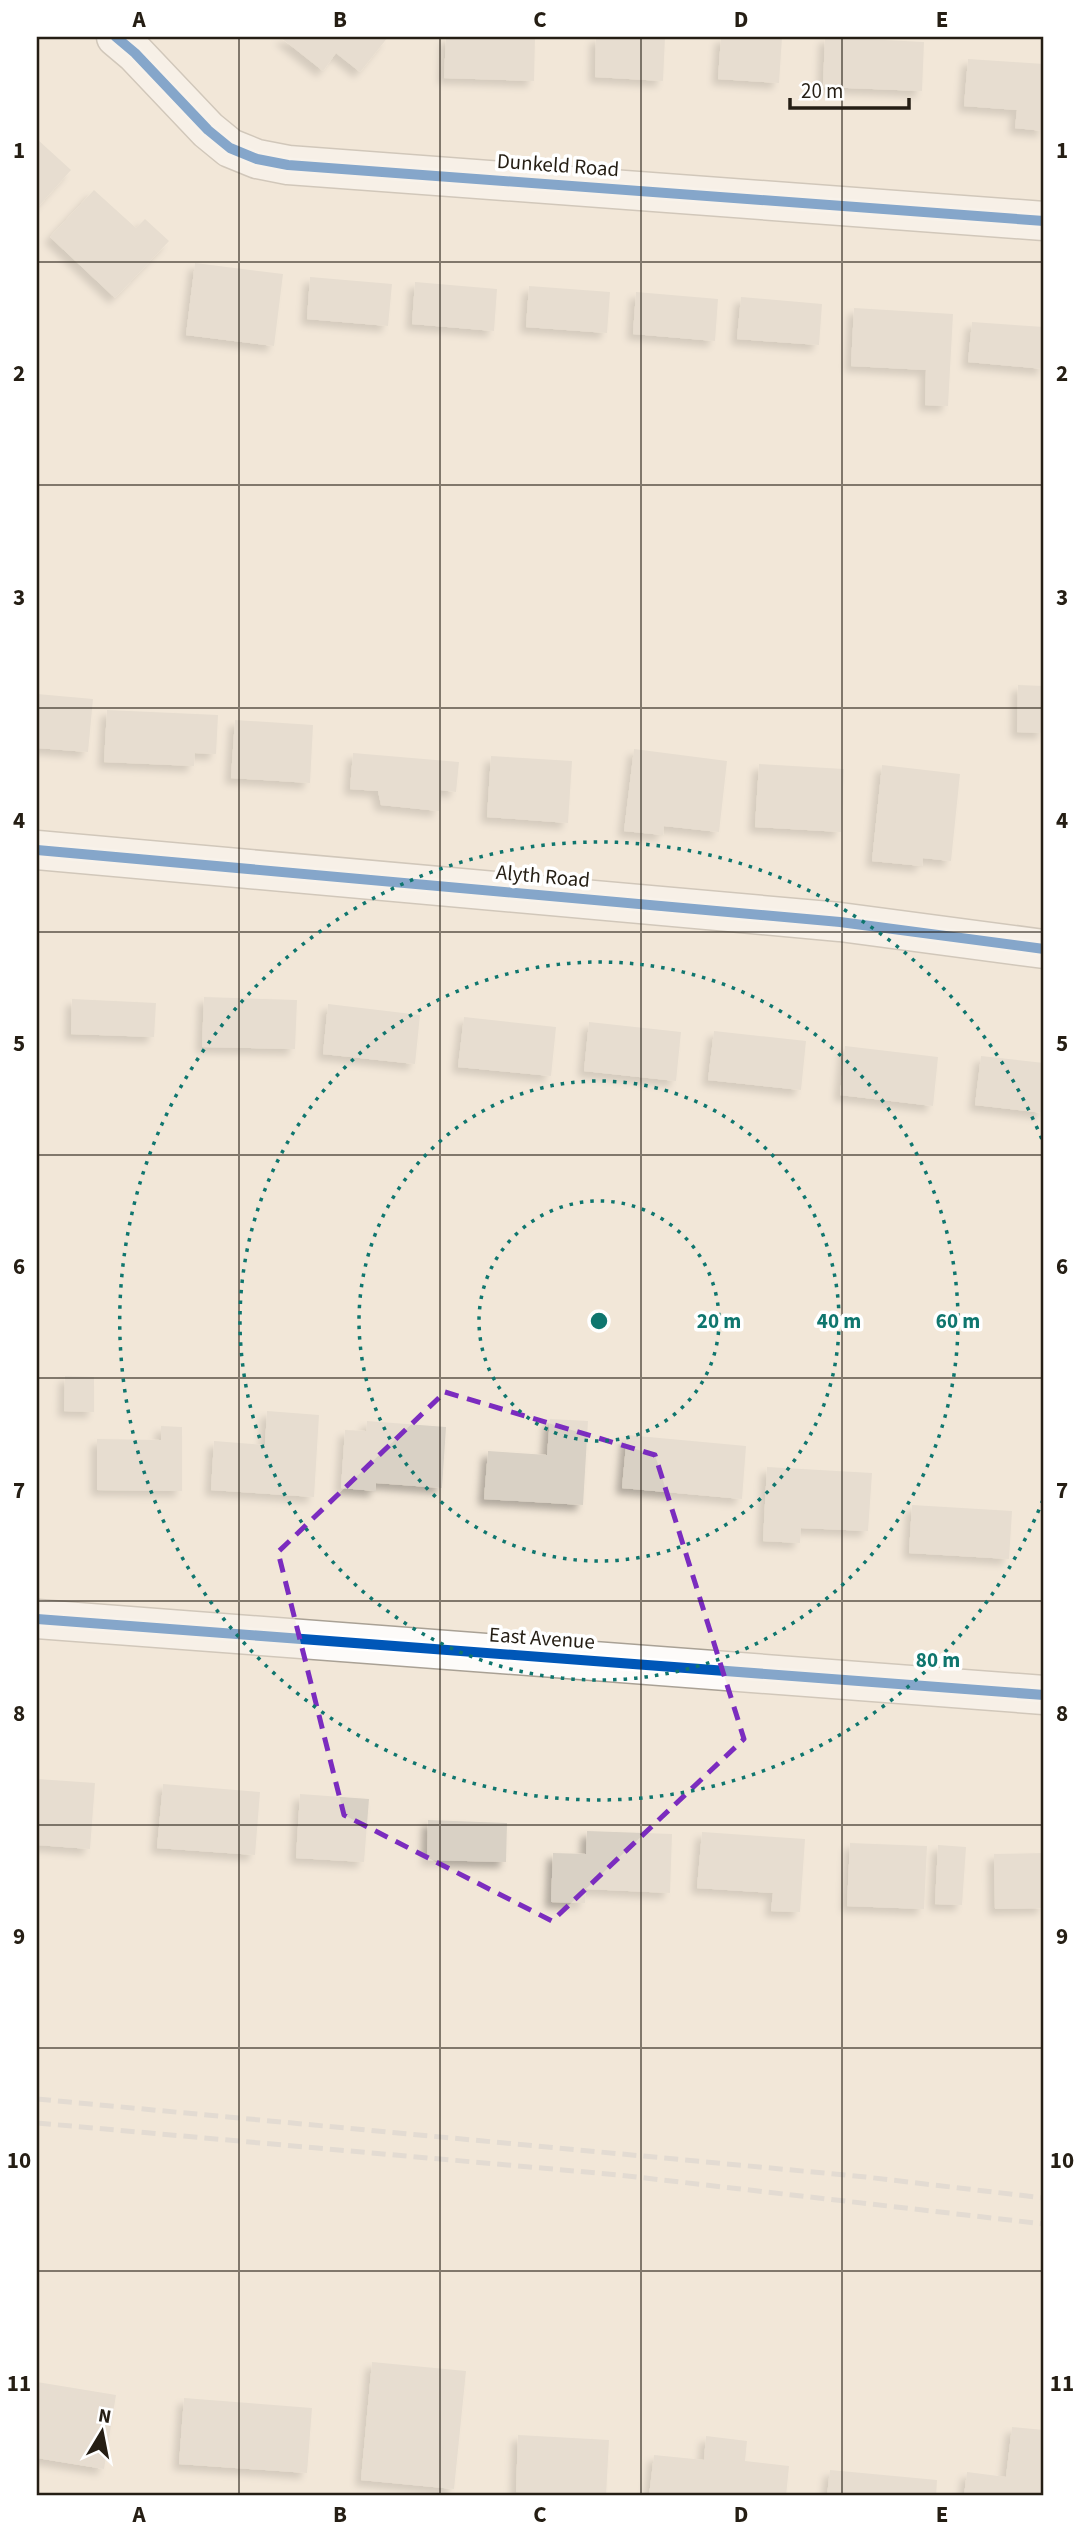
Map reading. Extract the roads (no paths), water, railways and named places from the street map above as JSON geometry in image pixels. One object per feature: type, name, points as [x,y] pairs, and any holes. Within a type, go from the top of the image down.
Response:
[{"type":"street","name":"Dunkeld Road","points":[[116,37],[135,53],[208,130],[230,148],[257,159],[288,165],[1044,221]]},
{"type":"street","name":"Alyth Road","points":[[37,850],[826,921],[1044,949]]},
{"type":"street","name":"East Avenue","points":[[37,1619],[1044,1695]]},
{"type":"railway","points":[[37,2099],[866,2177],[1044,2198]]},
{"type":"railway","points":[[37,2123],[619,2175],[1044,2224]]}]
